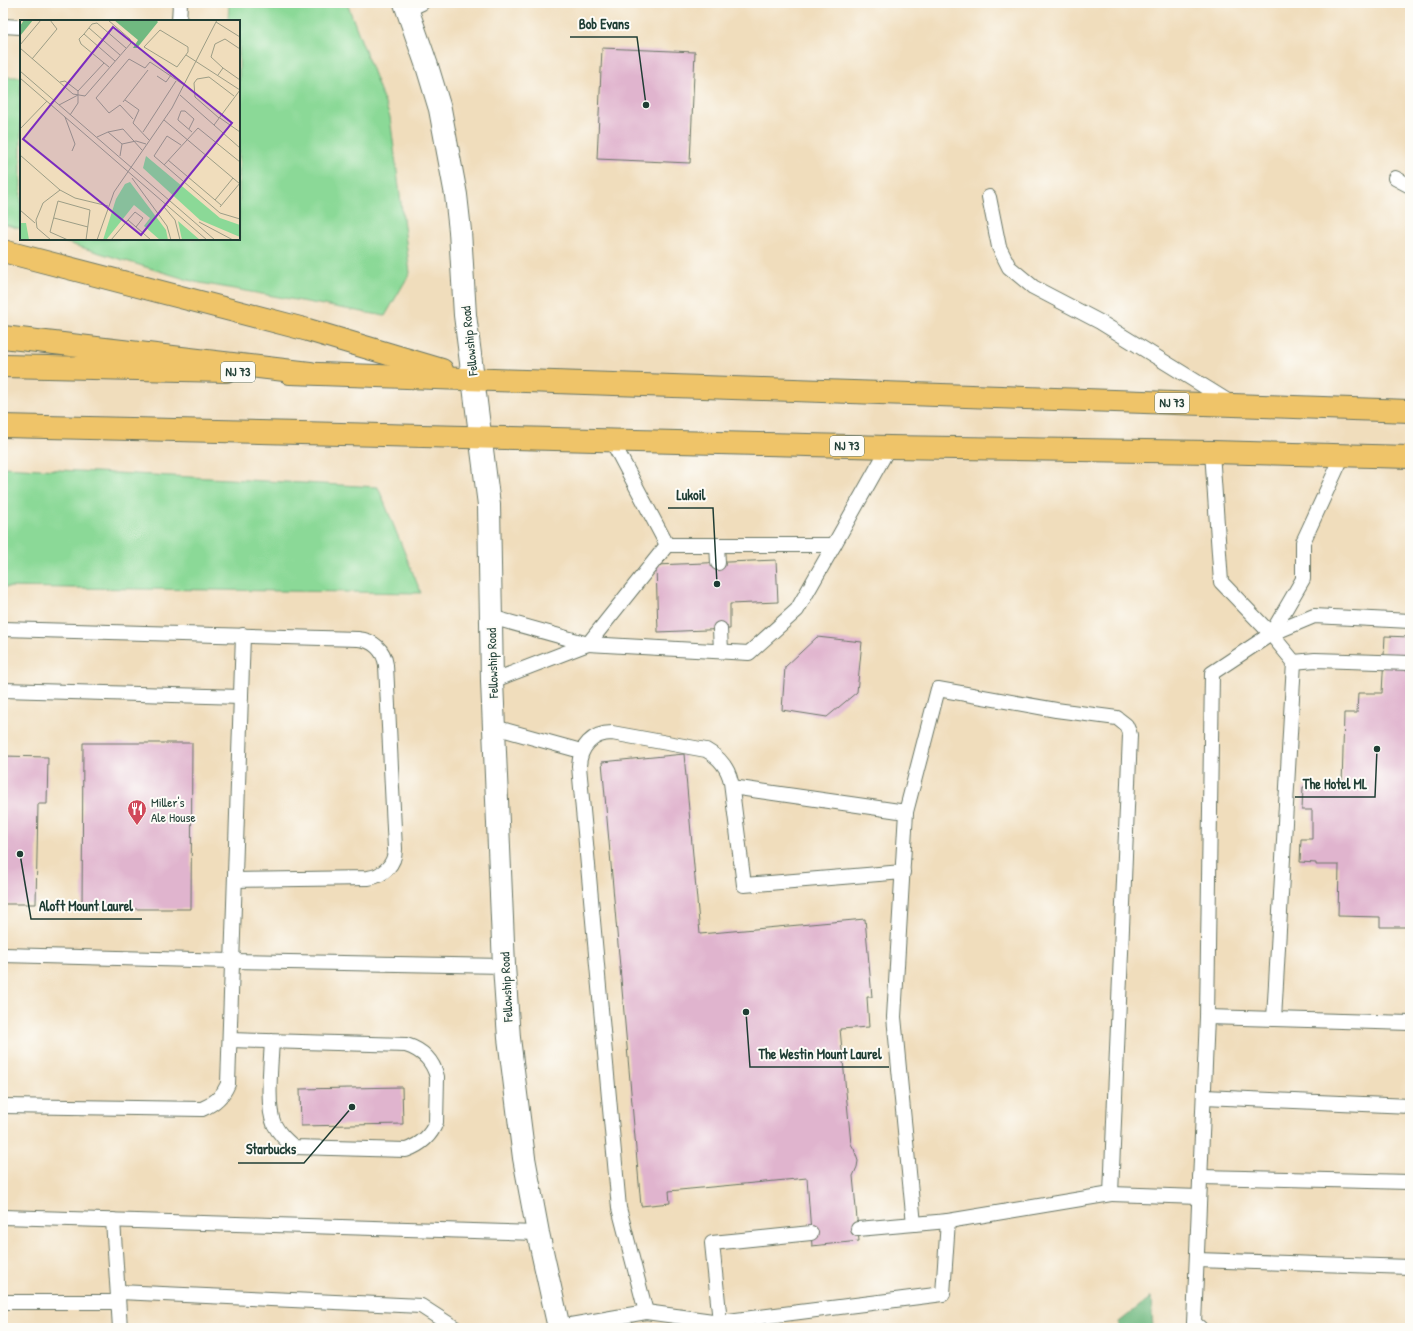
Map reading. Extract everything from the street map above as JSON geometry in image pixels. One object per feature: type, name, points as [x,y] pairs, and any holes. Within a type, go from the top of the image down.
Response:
[{"type":"highway","points":[[3,251],[308,330],[473,380]]},
{"type":"highway","points":[[3,337],[310,373]]},
{"type":"highway","name":"NJ 73","points":[[3,366],[310,373],[473,380],[1410,411]]},
{"type":"highway","name":"NJ 73","points":[[3,426],[889,448],[1212,452],[1410,457]]},
{"type":"street","name":"Fellowship Road","points":[[411,5],[438,102],[449,151],[460,231],[465,315],[482,438],[489,505],[492,681],[504,966],[509,1038],[524,1158],[538,1233],[559,1328]]},
{"type":"lane","points":[[179,20],[180,3]]},
{"type":"lane","points":[[3,26],[20,27]]},
{"type":"lane","points":[[1394,178],[1410,186]]},
{"type":"lane","points":[[989,197],[999,247],[1009,267],[1033,287],[1100,322],[1235,405]]},
{"type":"lane","points":[[612,441],[667,545]]},
{"type":"lane","points":[[491,617],[588,644],[749,653],[797,610],[889,448]]},
{"type":"lane","points":[[1212,452],[1221,582],[1271,634],[1294,662],[1274,1019]]},
{"type":"lane","points":[[1271,634],[1303,579],[1304,542],[1342,455]]},
{"type":"lane","points":[[667,545],[834,544]]},
{"type":"lane","points":[[492,681],[588,644],[667,545]]},
{"type":"lane","points":[[717,545],[718,563]]},
{"type":"lane","points":[[1200,1328],[1194,1323],[1207,1017],[1212,673],[1271,634],[1314,616],[1410,621]]},
{"type":"lane","points":[[3,629],[361,639],[371,642],[381,650],[386,665],[395,852],[392,862],[384,872],[378,876],[368,878],[234,880]]},
{"type":"lane","points":[[720,629],[721,651]]},
{"type":"lane","points":[[3,1106],[202,1109],[218,1100],[224,1092],[228,1084],[230,1040],[243,635]]},
{"type":"lane","points":[[1294,662],[1315,660],[1410,663]]},
{"type":"lane","points":[[914,1224],[894,1017],[906,812],[938,689],[1056,710],[1117,718],[1128,728],[1130,736],[1112,1194]]},
{"type":"lane","points":[[3,690],[240,697]]},
{"type":"lane","points":[[494,727],[581,751]]},
{"type":"lane","points":[[646,1312],[619,1208],[579,766],[581,751],[594,737],[608,733],[711,752],[722,763],[730,777],[744,885],[903,872]]},
{"type":"lane","points":[[732,787],[906,812]]},
{"type":"lane","points":[[3,955],[504,966]]},
{"type":"lane","points":[[1207,1017],[1410,1023]]},
{"type":"lane","points":[[230,1040],[272,1041],[406,1045],[416,1048],[424,1054],[436,1072],[436,1122],[429,1134],[419,1144],[406,1150],[294,1147],[285,1139],[275,1124],[271,1113],[272,1041]]},
{"type":"lane","points":[[1204,1097],[1410,1106]]},
{"type":"lane","points":[[1200,1177],[1410,1182]]},
{"type":"lane","points":[[858,1229],[948,1221],[1112,1194],[1199,1197]]},
{"type":"lane","points":[[3,1217],[538,1233]]},
{"type":"lane","points":[[113,1220],[120,1328]]},
{"type":"lane","points":[[559,1328],[646,1312],[720,1322],[944,1294],[948,1221]]},
{"type":"lane","points":[[720,1322],[712,1243],[811,1233]]},
{"type":"lane","points":[[1196,1260],[1410,1267]]},
{"type":"lane","points":[[3,1302],[118,1297],[421,1306],[455,1328]]},
{"type":"green space","points":[[229,3],[347,3],[390,117],[410,273],[385,316],[195,282],[57,240],[240,240],[240,20],[228,20]]},
{"type":"green space","points":[[3,77],[20,77],[20,229],[3,224]]},
{"type":"green space","points":[[3,467],[378,487],[421,593],[3,587]]},
{"type":"green space","points":[[1151,1297],[1153,1328],[1119,1328],[1119,1322]]},
{"type":"building","points":[[602,48],[695,52],[690,163],[597,159]]},
{"type":"building","points":[[776,560],[778,602],[730,604],[730,629],[658,632],[656,565]]},
{"type":"building","points":[[1385,636],[1410,637],[1410,927],[1380,927],[1380,917],[1338,916],[1339,865],[1316,865],[1316,863],[1300,862],[1301,839],[1312,839],[1312,810],[1302,810],[1303,787],[1342,787],[1344,713],[1357,713],[1358,693],[1382,693]]},
{"type":"building","points":[[817,637],[862,642],[857,692],[827,717],[782,710],[785,667]]},
{"type":"building","name":"Miller's Ale House","points":[[83,743],[192,743],[191,909],[82,909]]},
{"type":"building","points":[[684,754],[700,934],[865,919],[872,997],[867,997],[869,1027],[840,1029],[851,1144],[858,1161],[853,1176],[859,1241],[812,1246],[807,1178],[669,1191],[670,1203],[641,1206],[602,762]]},
{"type":"building","points":[[3,756],[48,757],[47,804],[38,804],[36,904],[3,904]]},
{"type":"building","points":[[402,1087],[403,1124],[301,1126],[300,1089]]},
{"type":"place","name":"Bob Evans","points":[[646,105]]},
{"type":"place","name":"Lukoil","points":[[717,584]]},
{"type":"place","name":"The Hotel ML","points":[[1377,749]]},
{"type":"place","name":"Miller's Ale House","points":[[137,826]]},
{"type":"place","name":"Aloft Mount Laurel","points":[[20,854]]},
{"type":"place","name":"The Westin Mount Laurel","points":[[746,1012]]},
{"type":"place","name":"Starbucks","points":[[352,1107]]}]
